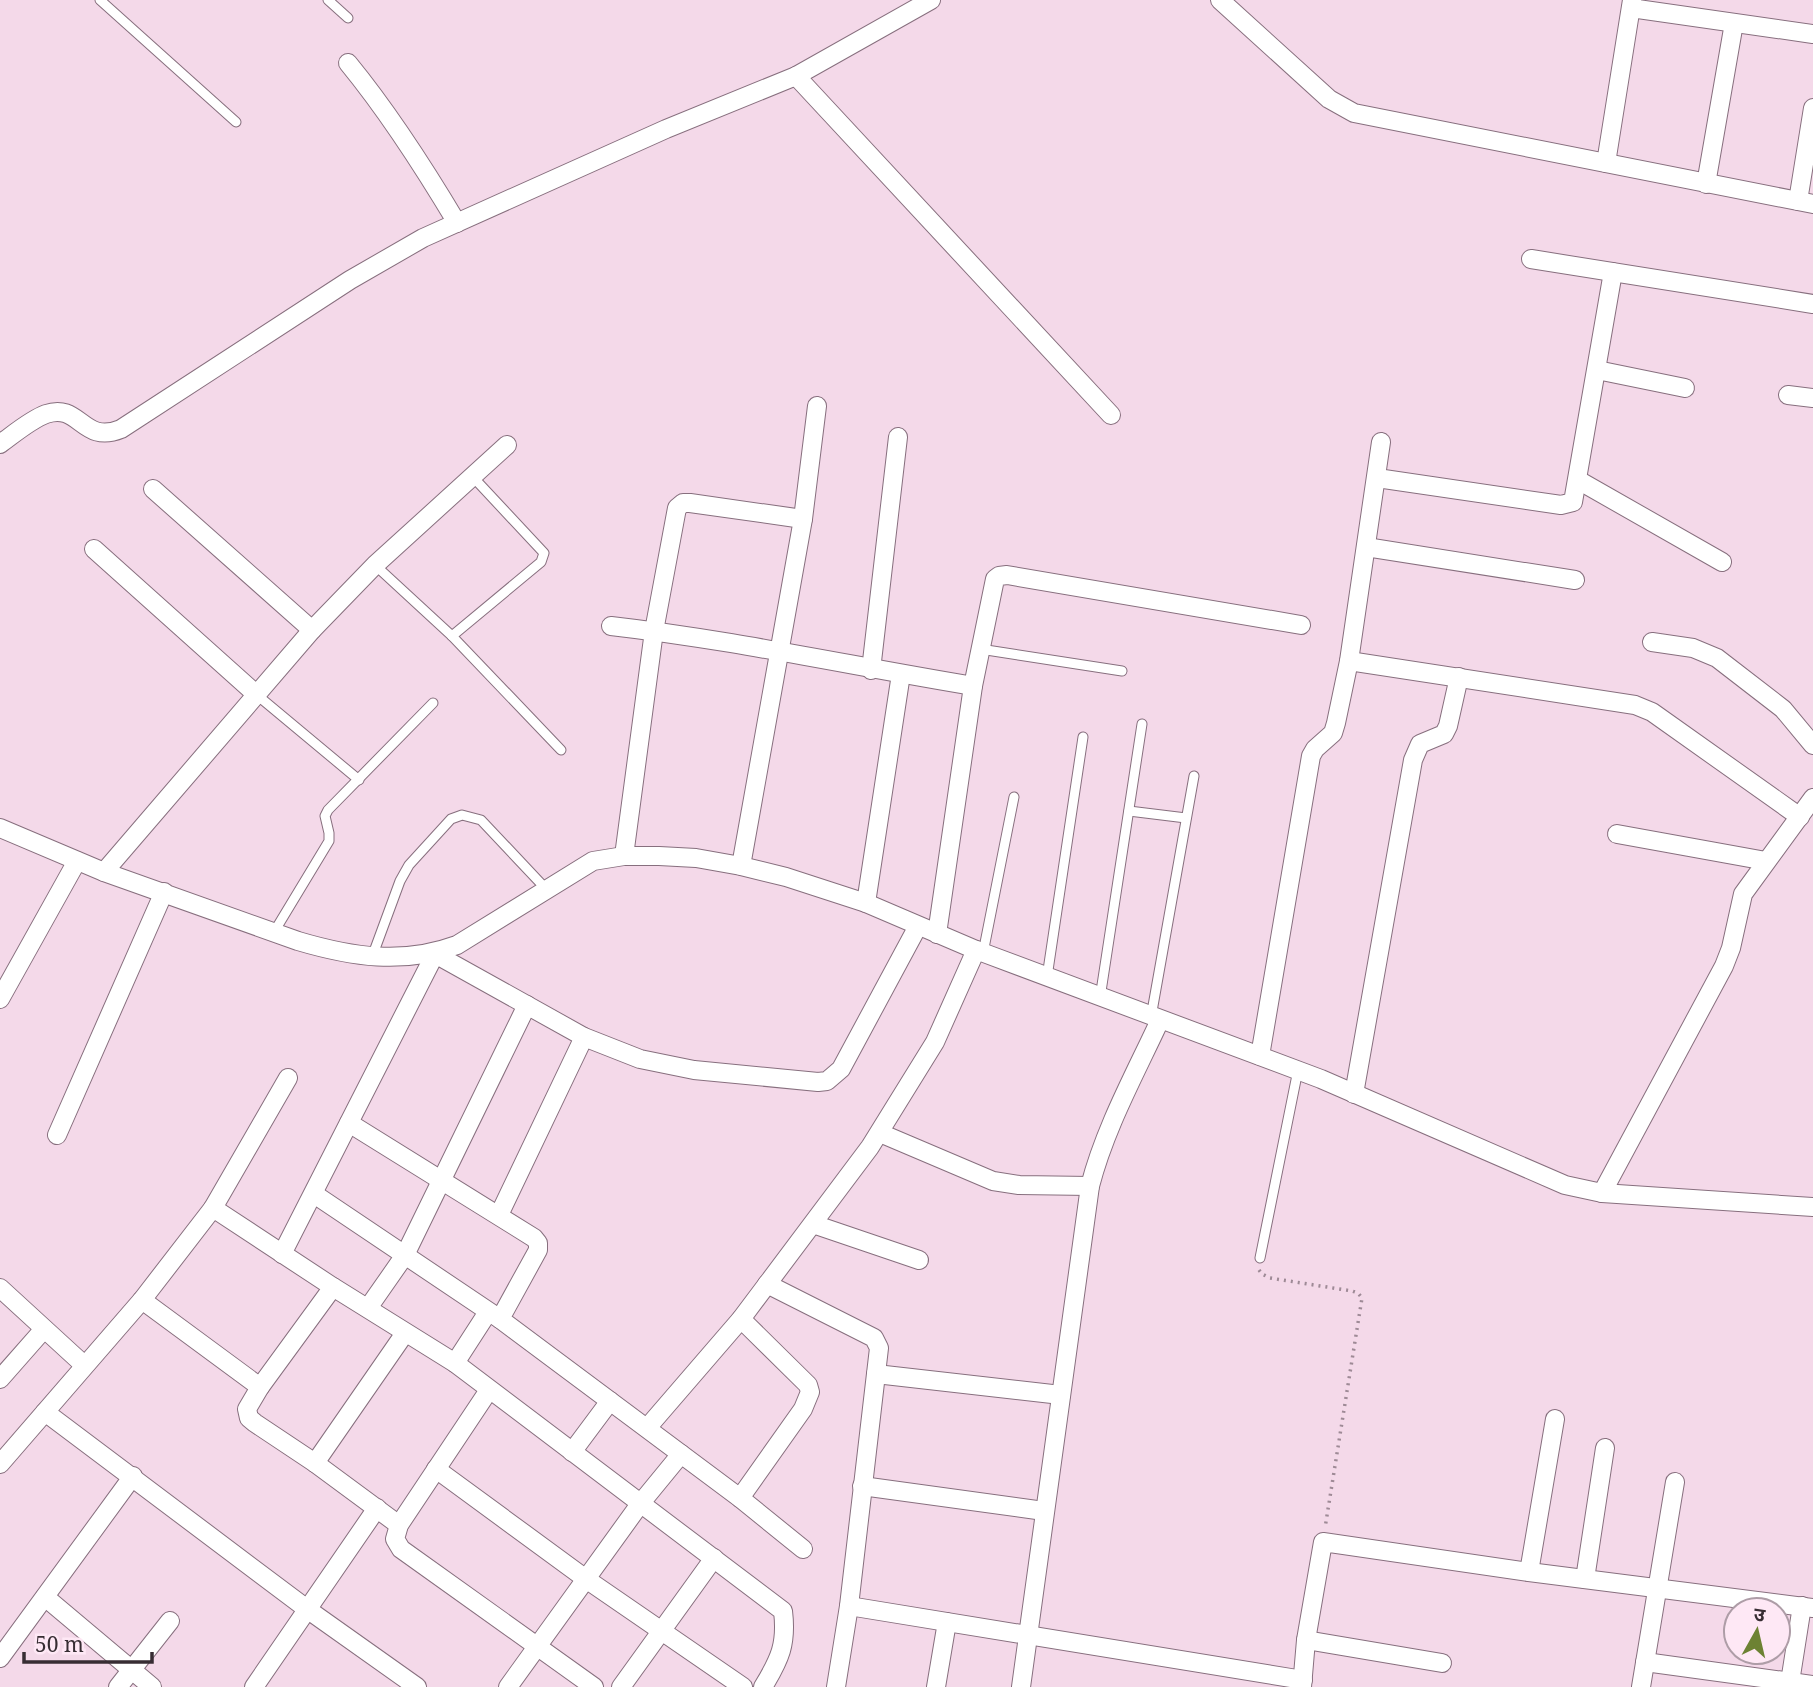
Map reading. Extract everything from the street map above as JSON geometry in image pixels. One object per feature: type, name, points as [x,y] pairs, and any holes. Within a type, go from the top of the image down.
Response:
[{"type":"street","points":[[0,444],[45,414],[57,412],[70,414],[90,430],[99,433],[121,429],[350,280],[423,238],[666,129],[796,76],[931,0]]},
{"type":"street","points":[[1220,0],[1341,108],[1368,116],[1805,202],[1813,108]]},
{"type":"street","points":[[1606,163],[1632,4],[1813,34]]},
{"type":"street","points":[[1706,184],[1734,23]]},
{"type":"street","points":[[348,63],[413,149],[457,223]]},
{"type":"street","points":[[796,76],[1111,415]]},
{"type":"street","points":[[1531,259],[1813,304]]},
{"type":"street","points":[[1377,478],[1561,505],[1573,502],[1613,272]]},
{"type":"street","points":[[1597,370],[1685,388]]},
{"type":"street","points":[[1788,395],[1813,398]]},
{"type":"street","points":[[741,866],[803,519],[817,406]]},
{"type":"street","points":[[871,670],[898,437]]},
{"type":"street","points":[[1260,1056],[1311,756],[1333,733],[1349,661],[1381,442]]},
{"type":"street","points":[[104,872],[312,630],[375,565],[507,445]]},
{"type":"street","points":[[1578,480],[1722,562]]},
{"type":"street","points":[[153,489],[312,630]]},
{"type":"street","points":[[624,856],[654,631],[677,508],[683,503],[803,519]]},
{"type":"street","points":[[1366,547],[1575,580]]},
{"type":"street","points":[[94,549],[257,695]]},
{"type":"street","points":[[937,934],[972,686],[992,583],[999,576],[1007,575],[1301,625]]},
{"type":"street","points":[[611,626],[780,651],[871,670],[972,686]]},
{"type":"street","points":[[1652,642],[1693,648],[1717,658],[1783,709],[1813,745]]},
{"type":"street","points":[[1349,661],[1635,705],[1652,712],[1800,817]]},
{"type":"street","points":[[866,903],[901,674]]},
{"type":"street","points":[[1354,1094],[1413,760],[1420,744],[1444,734],[1458,677]]},
{"type":"street","points":[[1602,1193],[1724,966],[1731,948],[1743,894],[1813,798]]},
{"type":"street","points":[[0,828],[104,872],[274,932],[331,951],[372,957],[411,958],[435,954],[474,936],[593,861],[624,856],[696,858],[741,866],[786,877],[866,903],[980,952],[1298,1070],[1565,1185],[1602,1193],[1813,1207]]},
{"type":"street","points":[[1617,834],[1766,861]]},
{"type":"street","points":[[0,999],[78,861]]},
{"type":"street","points":[[57,1135],[164,892]]},
{"type":"street","points":[[435,954],[584,1037],[640,1059],[664,1066],[804,1082],[827,1081],[841,1069],[918,926]]},
{"type":"street","points":[[647,1429],[741,1320],[880,1133],[935,1042],[980,952]]},
{"type":"street","points":[[282,1254],[435,954]]},
{"type":"street","points":[[368,1308],[405,1255],[527,1005]]},
{"type":"street","points":[[1021,1687],[1090,1186],[1097,1160],[1155,1019]]},
{"type":"street","points":[[499,1215],[584,1037]]},
{"type":"street","points":[[4,1451],[45,1412],[142,1300],[213,1208],[288,1078]]},
{"type":"street","points":[[349,1123],[499,1215],[538,1243],[538,1250],[494,1315],[455,1363]]},
{"type":"street","points":[[880,1133],[993,1181],[1019,1185],[1090,1186]]},
{"type":"street","points":[[314,1194],[494,1315],[740,1498],[803,1549]]},
{"type":"street","points":[[213,1208],[455,1363],[783,1611],[784,1641],[781,1655],[762,1687]]},
{"type":"street","points":[[813,1224],[919,1260]]},
{"type":"street","points":[[767,1284],[874,1338],[879,1348],[849,1606],[836,1687]]},
{"type":"street","points":[[333,1287],[260,1387],[247,1409],[249,1418],[398,1525]]},
{"type":"street","points":[[0,1288],[84,1365]]},
{"type":"street","points":[[142,1300],[260,1387]]},
{"type":"street","points":[[740,1498],[803,1409],[810,1392],[808,1385],[741,1320]]},
{"type":"street","points":[[0,1379],[44,1329]]},
{"type":"street","points":[[315,1463],[405,1333]]},
{"type":"street","points":[[876,1374],[1061,1395]]},
{"type":"street","points":[[489,1390],[398,1525],[395,1539],[401,1549],[594,1687]]},
{"type":"street","points":[[572,1452],[610,1401]]},
{"type":"street","points":[[45,1412],[134,1476],[307,1609],[417,1687]]},
{"type":"street","points":[[1529,1572],[1555,1419]]},
{"type":"street","points":[[1585,1579],[1605,1448]]},
{"type":"street","points":[[508,1687],[640,1504],[681,1454]]},
{"type":"street","points":[[436,1469],[586,1579],[743,1687]]},
{"type":"street","points":[[0,1658],[134,1476]]},
{"type":"street","points":[[1641,1687],[1675,1482]]},
{"type":"street","points":[[862,1486],[1044,1511]]},
{"type":"street","points":[[254,1687],[377,1508]]},
{"type":"street","points":[[849,1606],[1028,1636],[1237,1679],[1302,1684],[1306,1640],[1323,1542],[1529,1572],[1808,1607],[1790,1682]]},
{"type":"street","points":[[621,1687],[713,1558]]},
{"type":"street","points":[[45,1597],[152,1687]]},
{"type":"street","points":[[118,1687],[170,1621]]},
{"type":"street","points":[[936,1687],[947,1622]]},
{"type":"street","points":[[1306,1640],[1442,1663]]},
{"type":"street","points":[[1645,1662],[1813,1685]]},
{"type":"lane","points":[[100,0],[236,122]]},
{"type":"lane","points":[[328,0],[348,18]]},
{"type":"lane","points":[[452,636],[541,562],[544,553],[473,477]]},
{"type":"lane","points":[[375,565],[452,636],[561,750]]},
{"type":"lane","points":[[979,649],[1122,671]]},
{"type":"lane","points":[[257,695],[359,780]]},
{"type":"lane","points":[[274,932],[329,841],[325,816],[328,810],[433,704]]},
{"type":"lane","points":[[1100,998],[1142,724]]},
{"type":"lane","points":[[1047,977],[1083,737]]},
{"type":"lane","points":[[1155,1019],[1194,776]]},
{"type":"lane","points":[[980,952],[1014,797]]},
{"type":"lane","points":[[1129,811],[1186,818]]},
{"type":"lane","points":[[372,957],[400,881],[409,865],[451,819],[462,815],[481,820],[547,891]]},
{"type":"lane","points":[[1259,1258],[1298,1070]]},
{"type":"path","points":[[1259,1258],[1258,1268],[1270,1278],[1352,1291],[1359,1293],[1362,1298],[1323,1542]]}]
